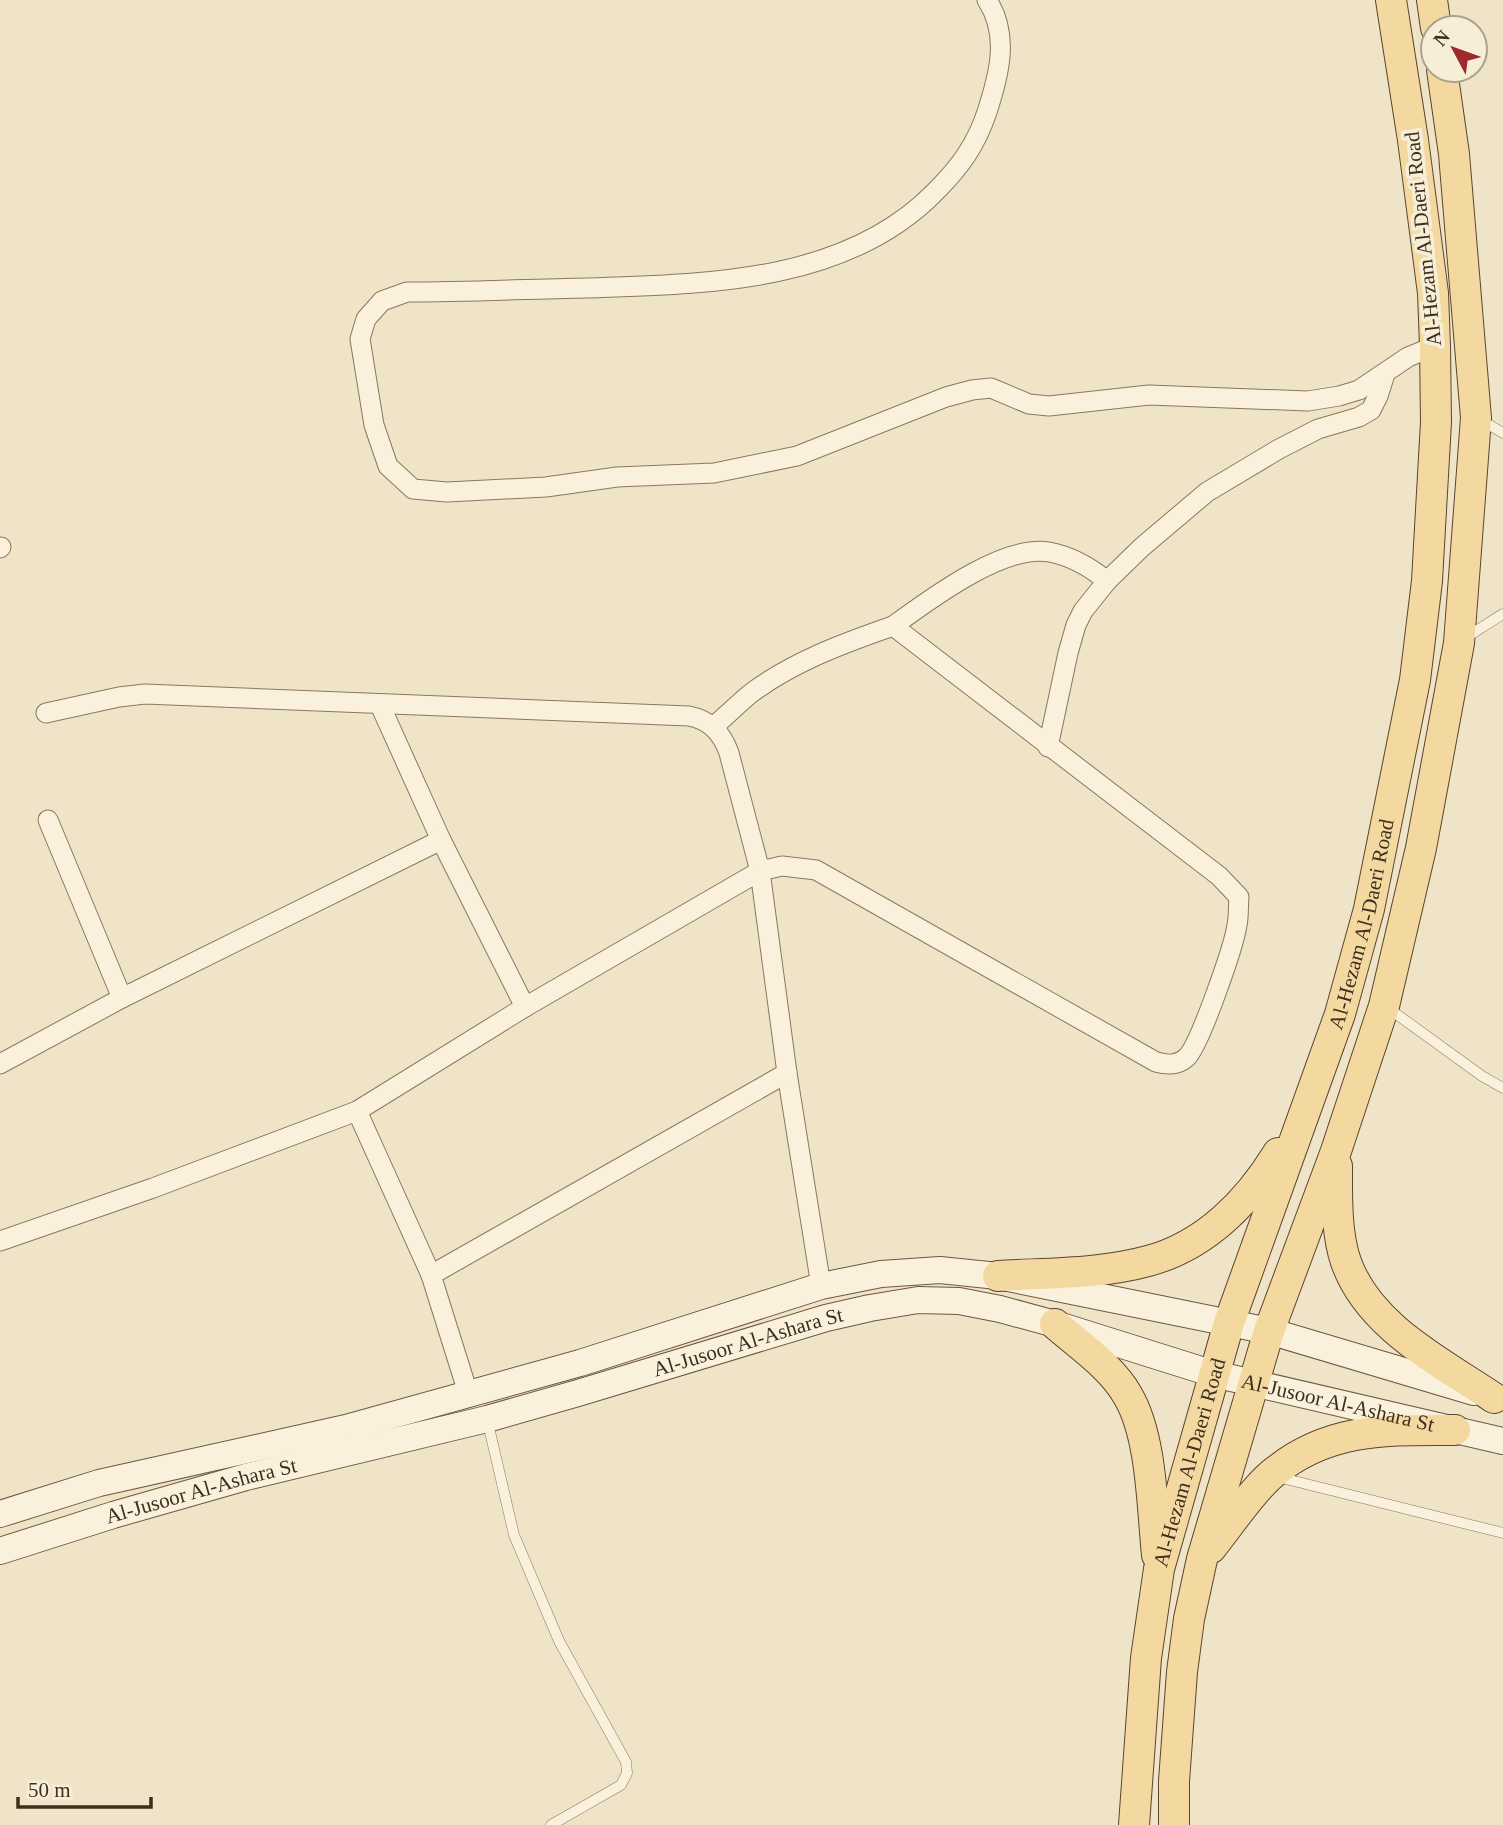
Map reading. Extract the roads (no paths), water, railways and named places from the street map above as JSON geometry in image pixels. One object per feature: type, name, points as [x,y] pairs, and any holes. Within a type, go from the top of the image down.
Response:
[{"type":"main road","name":"Al-Hezam Al-Daeri Road","points":[[1134,1825],[1146,1658],[1159,1569],[1229,1323],[1339,1014],[1369,909],[1415,680],[1427,581],[1436,422],[1435,346],[1429,265],[1391,0]]},
{"type":"main road","name":"Al-Hezam Al-Daeri Road","points":[[1174,1825],[1182,1672],[1189,1619],[1202,1559],[1269,1331],[1336,1151],[1384,1006],[1421,848],[1459,643],[1476,418],[1454,154],[1444,84]]},
{"type":"main road","points":[[998,1276],[1115,1267],[1173,1253],[1221,1223],[1238,1206],[1273,1162],[1303,1114]]},
{"type":"main road","points":[[1336,1151],[1337,1201],[1343,1250],[1355,1280],[1368,1302],[1418,1347],[1499,1399]]},
{"type":"main road","name":"Al-Jusoor Al-Ashara St","points":[[0,1514],[99,1483],[346,1428],[580,1363],[821,1286],[881,1274],[940,1270],[998,1276],[1269,1331],[1499,1399]]},
{"type":"main road","name":"Al-Jusoor Al-Ashara St","points":[[0,1551],[113,1515],[246,1478],[487,1419],[870,1308],[918,1300],[959,1301],[1055,1324],[1214,1374],[1503,1441]]},
{"type":"main road","points":[[1055,1324],[1114,1377],[1128,1396],[1137,1415],[1145,1441],[1159,1569]]},
{"type":"main road","points":[[1202,1559],[1271,1475],[1300,1454],[1321,1444],[1377,1430],[1455,1430]]},
{"type":"street","points":[[987,0],[1003,42],[998,74],[983,124],[961,166],[895,228],[853,249],[802,267],[739,278],[648,286],[407,292],[382,301],[366,320],[360,339],[374,425],[388,466],[413,489],[447,492],[546,487],[617,477],[714,473],[797,456],[946,397],[972,390],[991,388],[1029,404],[1049,406],[1149,396],[1308,401],[1359,390],[1408,357],[1435,346]]},
{"type":"street","points":[[1048,747],[1076,625],[1083,611],[1107,581],[1149,540],[1207,492],[1318,429],[1359,417],[1371,410],[1385,374]]},
{"type":"street","points":[[713,727],[752,693],[804,662],[838,645],[893,626],[975,572],[1004,559],[1046,551],[1089,566],[1107,581]]},
{"type":"street","points":[[0,1241],[153,1188],[357,1111],[525,1007],[760,871],[782,866],[816,870],[1156,1062],[1177,1064],[1187,1057],[1194,1047],[1220,981],[1237,926],[1239,897],[1219,876],[893,626]]},
{"type":"street","points":[[46,713],[145,694],[701,718],[724,739],[760,871],[787,1073],[821,1286]]},
{"type":"street","points":[[380,705],[441,840],[525,1007]]},
{"type":"street","points":[[48,820],[122,998]]},
{"type":"street","points":[[0,1064],[122,998],[441,840]]},
{"type":"street","points":[[431,1275],[787,1073]]},
{"type":"street","points":[[357,1111],[431,1275],[468,1393]]},
{"type":"lane","points":[[1476,418],[1503,432]]},
{"type":"lane","points":[[1459,643],[1503,614]]},
{"type":"lane","points":[[1384,1006],[1503,1088]]},
{"type":"lane","points":[[487,1419],[514,1535],[559,1641],[626,1762],[627,1773],[621,1785],[551,1825]]},
{"type":"lane","points":[[1271,1475],[1503,1533]]}]
